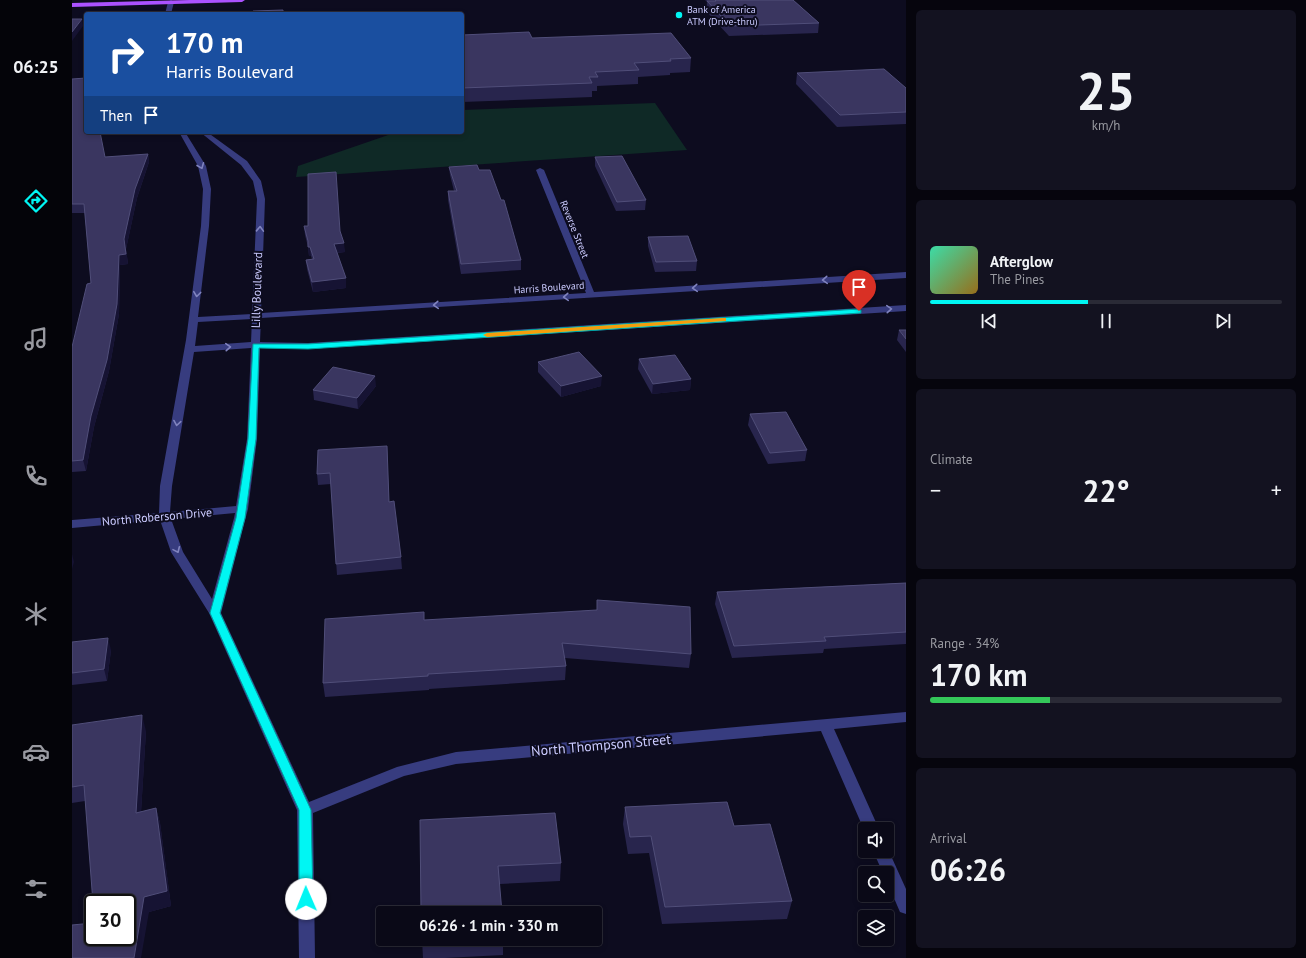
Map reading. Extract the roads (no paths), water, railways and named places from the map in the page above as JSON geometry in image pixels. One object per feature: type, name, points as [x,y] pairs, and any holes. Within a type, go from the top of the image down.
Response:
[{"type":"main road","points":[[72,5],[95,2],[242,0]]},
{"type":"street","points":[[168,12],[171,2]]},
{"type":"street","points":[[183,134],[202,166],[207,189],[205,226],[193,320],[166,486],[164,516],[177,552],[215,613],[305,810],[307,958]]},
{"type":"street","name":"Lilly Boulevard","points":[[206,134],[244,163],[257,181],[261,199],[252,439],[242,510],[215,613]]},
{"type":"street","name":"Reverse Street","points":[[540,170],[591,295]]},
{"type":"street","name":"Harris Boulevard","points":[[193,320],[906,275]]},
{"type":"street","points":[[189,349],[255,345],[308,346],[906,308]]},
{"type":"street","name":"North Roberson Drive","points":[[72,524],[242,510]]},
{"type":"street","name":"North Thompson Street","points":[[305,810],[402,770],[456,758],[906,717]]},
{"type":"street","points":[[825,725],[868,822]]},
{"type":"street","points":[[884,858],[906,907]]},
{"type":"place","name":"Bank of America ATM (Drive-thru)","points":[[679,15]]}]
